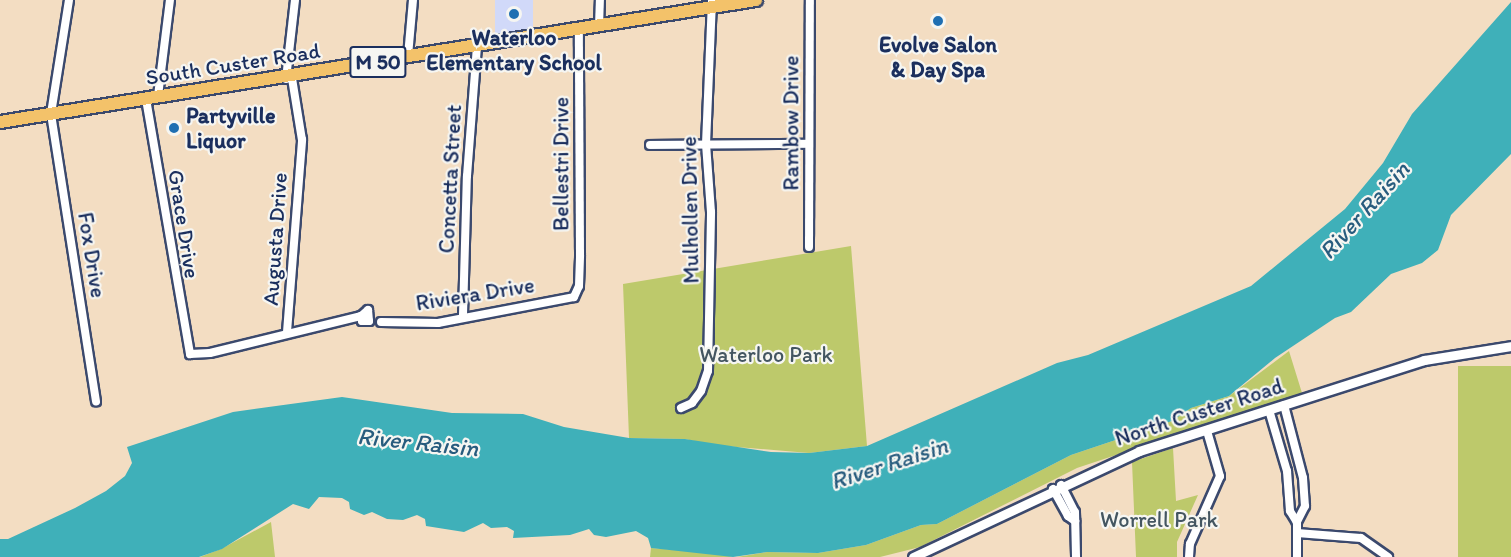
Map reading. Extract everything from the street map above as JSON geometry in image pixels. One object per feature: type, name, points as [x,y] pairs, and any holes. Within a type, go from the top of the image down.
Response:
[{"type":"main road","name":"South Custer Road","points":[[0,122],[289,78],[408,56],[579,30],[712,4],[756,0]]},
{"type":"street","name":"Fox Drive","points":[[69,0],[51,114],[96,402]]},
{"type":"street","name":"Grace Drive","points":[[170,0],[152,98],[190,354],[210,353],[287,332]]},
{"type":"street","name":"Augusta Drive","points":[[287,332],[302,140],[289,78],[295,0]]},
{"type":"street","points":[[408,56],[413,0]]},
{"type":"street","points":[[600,0],[600,26]]},
{"type":"street","name":"Rambow Drive","points":[[809,247],[810,0]]},
{"type":"street","name":"Mulhollen Drive","points":[[681,408],[692,404],[701,392],[708,371],[711,212],[706,144],[712,4]]},
{"type":"street","name":"Bellestri Drive","points":[[574,297],[579,286],[580,255],[579,30]]},
{"type":"street","name":"Concetta Street","points":[[463,315],[467,176],[477,45]]},
{"type":"street","points":[[650,145],[808,144]]},
{"type":"street","name":"Riviera Drive","points":[[381,322],[438,323],[463,315],[574,297]]},
{"type":"street","points":[[287,332],[361,316]]},
{"type":"street","name":"North Custer Road","points":[[913,557],[1115,460],[1424,360],[1511,346]]},
{"type":"street","points":[[1284,405],[1303,478],[1305,506],[1297,522],[1297,557]]},
{"type":"street","points":[[1269,410],[1287,471],[1290,511],[1297,522]]},
{"type":"street","points":[[1189,557],[1190,544],[1218,483],[1219,469],[1207,431]]},
{"type":"street","points":[[1057,487],[1068,516],[1075,521],[1076,557]]},
{"type":"street","points":[[1297,533],[1361,538],[1388,557]]},
{"type":"shaded area","name":"Waterloo Elementary School","points":[[495,0],[533,0],[533,28],[495,35]]},
{"type":"green space","name":"Waterloo Park","points":[[851,246],[867,446],[809,453],[712,445],[685,439],[629,438],[623,284]]},
{"type":"green space","points":[[1289,351],[1302,393],[1077,468],[920,547],[880,557],[737,557],[767,552],[818,553],[866,545],[921,525],[937,524],[1071,455],[1172,421],[1191,408],[1229,396]]},
{"type":"green space","points":[[1458,366],[1511,366],[1511,557],[1458,557]]},
{"type":"green space","name":"Worrell Park","points":[[1173,448],[1176,501],[1198,495],[1177,542],[1177,557],[1136,557],[1132,462]]},
{"type":"green space","points":[[271,522],[275,557],[200,557],[221,549]]},
{"type":"green space","points":[[651,548],[718,553],[733,557],[650,557]]},
{"type":"water","name":"River Raisin","points":[[1511,2],[1511,154],[1451,215],[1438,250],[1422,263],[1391,274],[1351,312],[1335,318],[1275,358],[1229,396],[1191,408],[1172,421],[1071,455],[937,524],[921,525],[866,545],[818,553],[767,552],[733,557],[651,548],[648,538],[636,531],[606,537],[594,535],[589,529],[570,535],[513,538],[514,531],[507,527],[491,528],[483,523],[464,532],[426,526],[425,519],[417,515],[403,520],[387,519],[372,512],[364,515],[350,509],[349,502],[342,498],[319,497],[309,509],[293,504],[222,549],[199,557],[0,557],[0,539],[8,539],[75,508],[106,491],[125,476],[132,463],[127,447],[233,412],[342,397],[452,413],[523,414],[564,427],[629,438],[685,439],[771,452],[809,453],[867,446],[1057,363],[1088,355],[1251,286],[1345,209],[1383,163],[1412,114]]},
{"type":"place","name":"Waterloo Elementary School","points":[[514,14]]},
{"type":"place","name":"Evolve Salon & Day Spa","points":[[938,21]]},
{"type":"place","name":"Partyville Liquor","points":[[174,128]]}]
